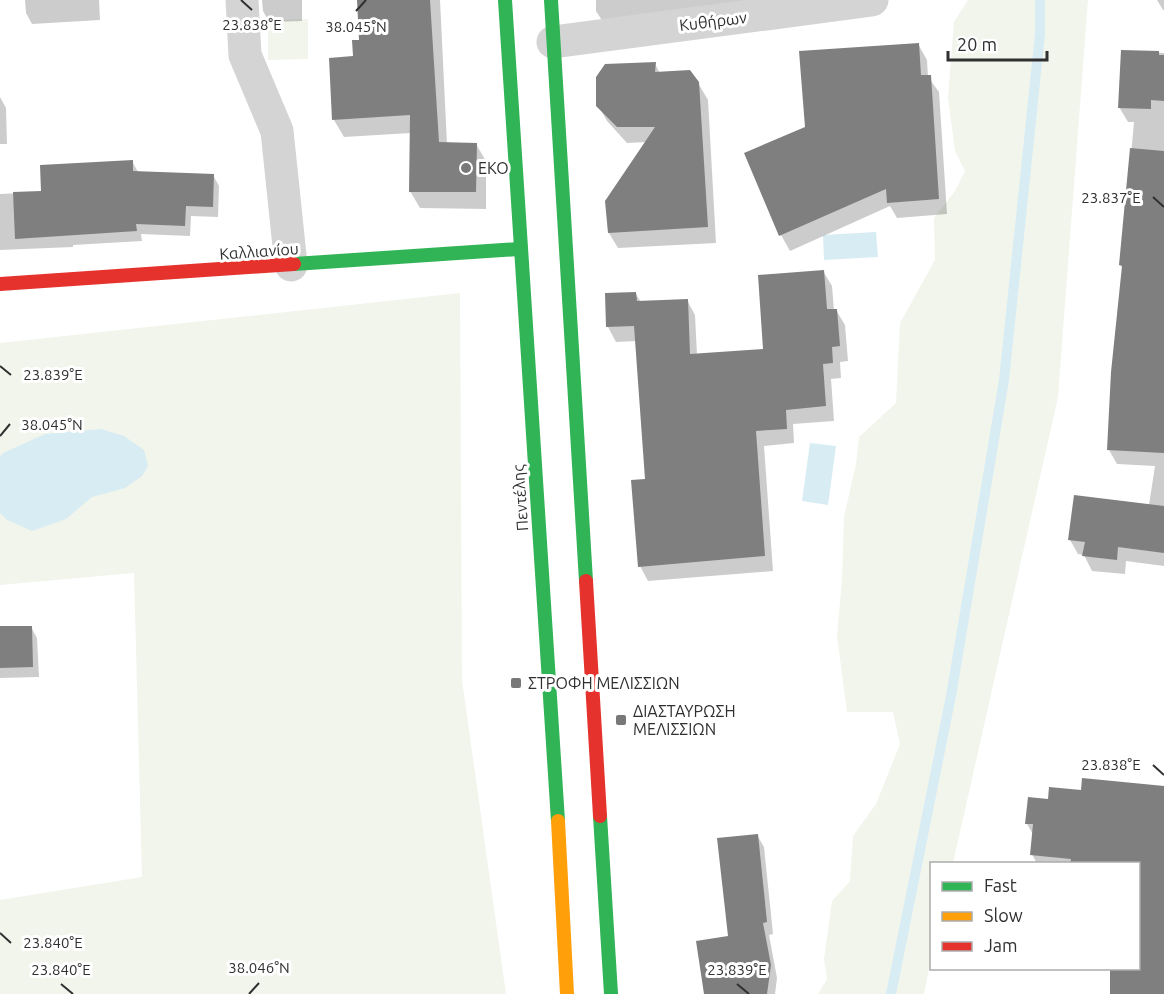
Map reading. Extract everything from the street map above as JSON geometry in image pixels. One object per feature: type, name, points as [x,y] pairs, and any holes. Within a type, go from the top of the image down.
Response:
[{"type":"main road","name":"Πεντέλης","points":[[505,0],[519,249],[559,826],[567,994]]},
{"type":"main road","points":[[550,0],[611,994]]},
{"type":"main road","name":"Καλλιανίου","points":[[0,284],[519,249]]},
{"type":"main road","points":[[606,916],[622,960]]},
{"type":"street","points":[[242,0],[244,55],[277,131],[291,265]]},
{"type":"street","name":"Κυθήρων","points":[[553,42],[872,0]]},
{"type":"shaded area","points":[[968,0],[1088,0],[1058,397],[953,862],[930,862],[930,964],[924,994],[818,994],[827,979],[824,959],[832,901],[850,881],[853,836],[876,804],[900,744],[893,712],[847,712],[837,636],[844,517],[856,464],[859,437],[896,403],[900,323],[935,260],[934,218],[955,191],[965,171],[955,151],[948,98],[954,22]]},
{"type":"shaded area","points":[[308,19],[308,59],[268,60],[268,20]]},
{"type":"shaded area","points":[[876,232],[878,257],[824,260],[823,235]]},
{"type":"shaded area","points":[[460,293],[462,680],[506,994],[0,994],[0,900],[142,877],[134,573],[0,585],[0,343]]},
{"type":"shaded area","points":[[101,429],[124,436],[144,450],[148,466],[142,476],[125,488],[92,497],[66,519],[32,531],[7,520],[0,513],[0,457],[3,453],[45,434]]},
{"type":"shaded area","points":[[810,443],[836,446],[828,505],[802,501]]},
{"type":"building","points":[[357,0],[430,0],[439,142],[477,143],[476,192],[409,192],[410,115],[332,120],[329,58],[353,56],[352,40],[359,40]]},
{"type":"building","points":[[919,43],[921,75],[931,75],[939,199],[887,203],[886,189],[779,236],[744,153],[805,127],[799,51]]},
{"type":"building","points":[[1121,50],[1159,51],[1159,55],[1164,55],[1164,101],[1151,100],[1151,109],[1118,108]]},
{"type":"building","points":[[656,62],[655,72],[690,70],[699,82],[708,227],[608,233],[605,201],[655,127],[617,127],[596,106],[596,77],[605,64]]},
{"type":"building","points":[[1130,148],[1164,151],[1164,453],[1107,450],[1111,372],[1122,266],[1119,265]]},
{"type":"building","points":[[133,160],[133,171],[214,174],[213,207],[186,206],[185,226],[136,224],[137,231],[15,239],[13,192],[41,191],[40,165]]},
{"type":"building","points":[[824,270],[827,309],[837,309],[840,346],[832,347],[833,363],[823,364],[826,406],[786,410],[787,429],[756,431],[765,556],[638,567],[631,480],[645,479],[634,326],[606,327],[605,293],[636,292],[637,301],[688,299],[690,354],[763,349],[758,275]]},
{"type":"building","points":[[1074,495],[1164,506],[1164,553],[1118,547],[1117,560],[1082,556],[1085,542],[1068,540]]},
{"type":"building","points":[[0,626],[32,626],[33,667],[0,668]]},
{"type":"building","points":[[1082,778],[1164,786],[1164,994],[1110,994],[1110,970],[1140,970],[1140,862],[1070,862],[1071,859],[1030,855],[1033,824],[1025,824],[1028,797],[1048,799],[1049,787],[1081,790]]},
{"type":"building","points":[[758,834],[767,922],[763,923],[771,965],[767,994],[704,994],[696,941],[728,936],[717,838]]},
{"type":"waterway","points":[[891,994],[951,696],[1004,380],[1040,34],[1040,0]]},
{"type":"traffic: fast","points":[[505,0],[558,821]]},
{"type":"traffic: fast","points":[[551,0],[586,581]]},
{"type":"traffic: fast","points":[[294,264],[519,249]]},
{"type":"traffic: fast","points":[[600,816],[611,994]]},
{"type":"traffic: slow","points":[[558,821],[567,994]]},
{"type":"traffic: jam","points":[[0,284],[294,264]]},
{"type":"traffic: jam","points":[[586,581],[600,816]]},
{"type":"place","name":"EKO","points":[[466,168]]},
{"type":"place","name":"ΣΤΡΟΦΗ ΜΕΛΙΣΣΙΩΝ","points":[[516,683]]},
{"type":"place","name":"ΔΙΑΣΤΑΥΡΩΣΗ ΜΕΛΙΣΣΙΩΝ","points":[[621,720]]}]
